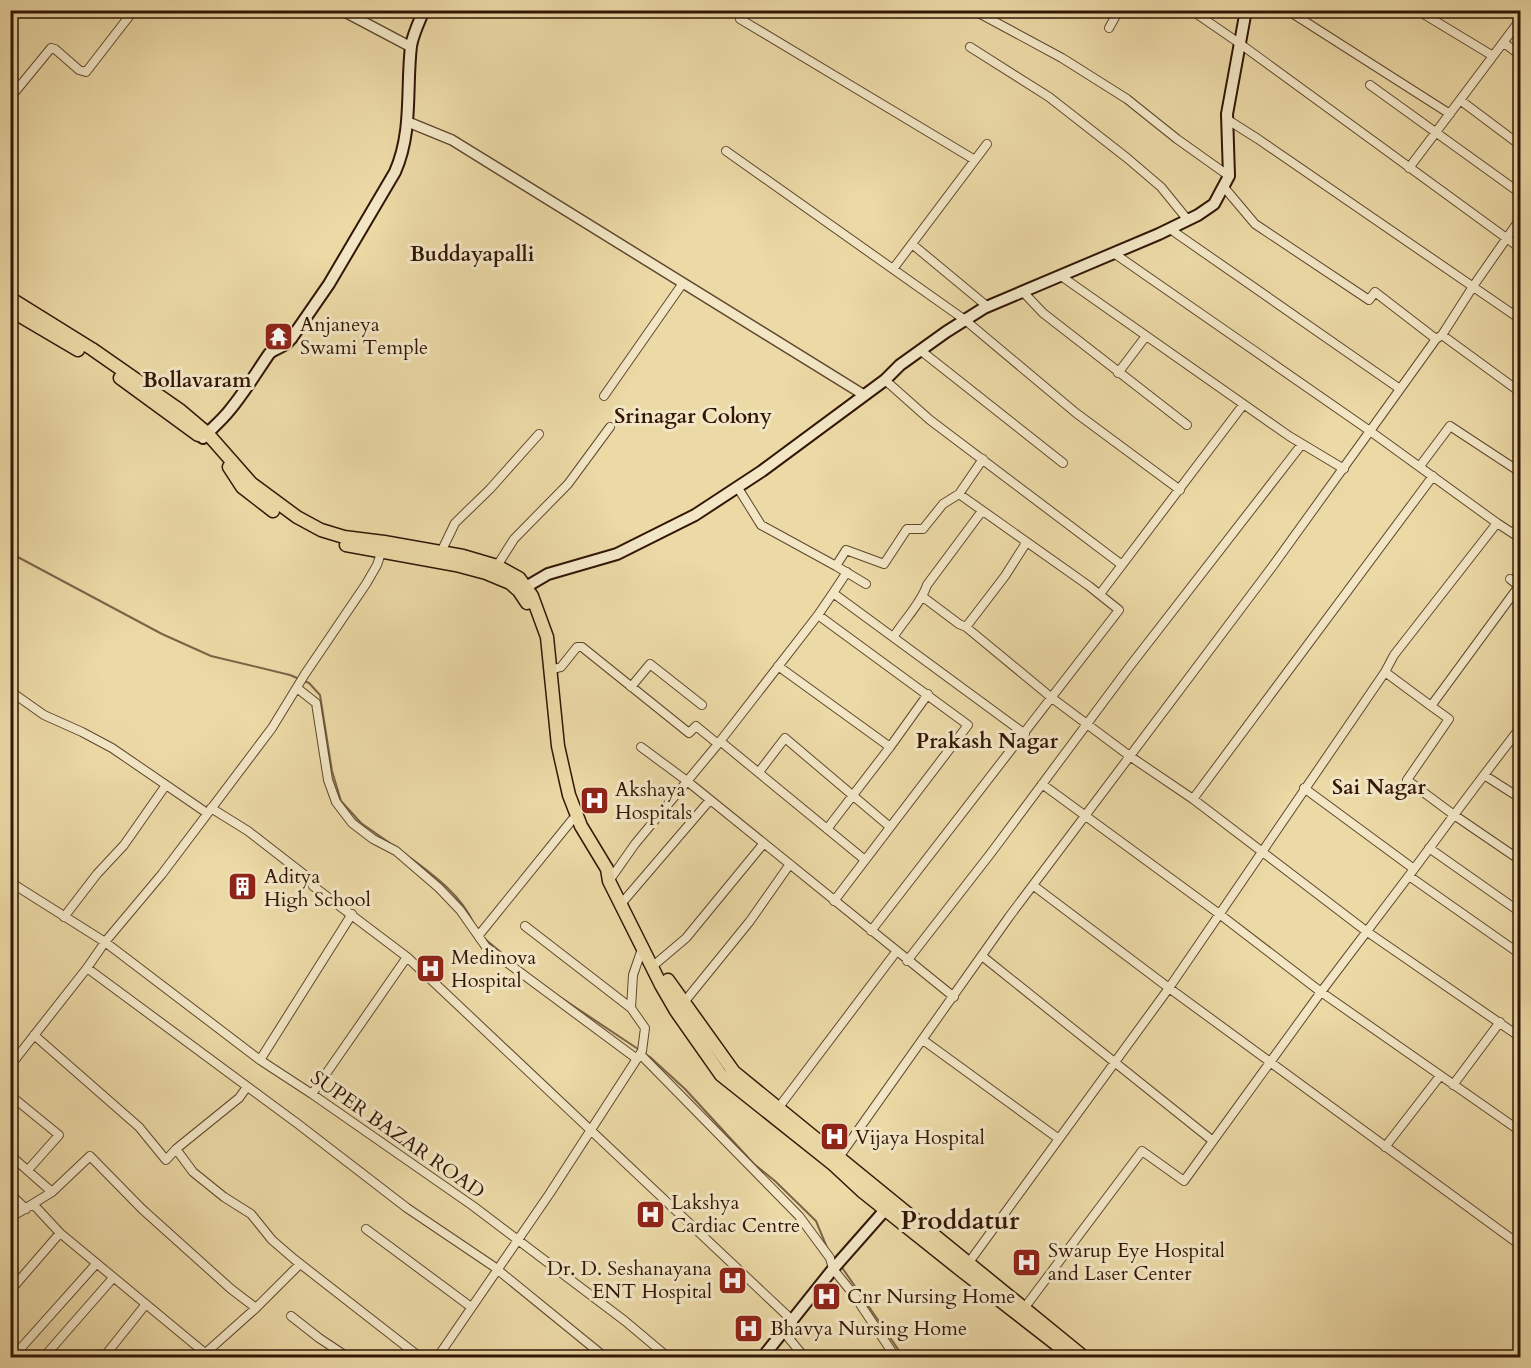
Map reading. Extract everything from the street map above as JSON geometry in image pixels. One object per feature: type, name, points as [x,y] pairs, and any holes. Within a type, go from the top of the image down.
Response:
[{"type":"main road","points":[[205,436],[227,413],[270,353],[285,346],[291,339],[329,284],[395,172],[408,122],[411,47],[424,10]]},
{"type":"main road","points":[[523,589],[548,574],[617,554],[695,515],[738,488],[885,380],[920,350],[988,307],[1170,229],[1214,204],[1226,181],[1227,120],[1246,10]]},
{"type":"main road","points":[[14,306],[84,349],[205,436],[224,457],[242,487],[335,543],[441,552],[523,589],[534,602],[547,637],[558,746],[569,795],[581,826],[609,876],[643,946],[655,963]]},
{"type":"main road","points":[[383,547],[496,566],[519,578],[540,639],[552,754],[559,788],[572,820],[601,872],[609,876]]},
{"type":"main road","points":[[622,902],[655,963],[661,985],[680,1008],[721,1075],[775,1112],[1022,1311],[1086,1358]]},
{"type":"main road","points":[[837,1161],[885,1210],[966,1266]]},
{"type":"main road","points":[[762,1358],[833,1269],[885,1210]]},
{"type":"main road","points":[[1022,1311],[1074,1358]]},
{"type":"street","points":[[10,98],[51,48],[86,72],[134,10]]},
{"type":"street","points":[[341,10],[411,47]]},
{"type":"street","points":[[973,10],[1062,58],[1127,99],[1226,181],[1255,224],[1369,300],[1375,292],[1521,392]]},
{"type":"street","points":[[1109,28],[1119,10]]},
{"type":"street","points":[[1191,10],[1521,248]]},
{"type":"street","points":[[1287,10],[1450,114]]},
{"type":"street","points":[[1417,10],[1493,56]]},
{"type":"street","points":[[740,19],[975,160]]},
{"type":"street","points":[[1409,168],[1521,20]]},
{"type":"street","points":[[1504,43],[1521,55]]},
{"type":"street","points":[[970,47],[1048,97],[1127,158],[1161,187],[1187,219]]},
{"type":"street","points":[[1370,85],[1521,193]]},
{"type":"street","points":[[1460,100],[1521,145]]},
{"type":"street","points":[[1227,120],[1268,145],[1521,319]]},
{"type":"street","points":[[408,122],[452,140],[864,395]]},
{"type":"street","points":[[893,269],[987,144]]},
{"type":"street","points":[[726,151],[965,320],[1076,413],[1179,490]]},
{"type":"street","points":[[837,1161],[982,956],[1344,469],[1521,219]]},
{"type":"street","points":[[1170,229],[1400,389]]},
{"type":"street","points":[[912,244],[988,307]]},
{"type":"street","points":[[1115,254],[1521,538]]},
{"type":"street","points":[[1060,276],[1244,405],[1344,469]]},
{"type":"street","points":[[604,396],[683,284]]},
{"type":"street","points":[[1024,293],[1043,313],[1187,425]]},
{"type":"street","points":[[1119,373],[1146,336]]},
{"type":"street","points":[[920,350],[1063,463]]},
{"type":"street","points":[[885,380],[930,420],[1122,565]]},
{"type":"street","points":[[1100,594],[1244,405]]},
{"type":"street","points":[[1420,466],[1450,426],[1521,472]]},
{"type":"street","points":[[496,566],[514,539],[568,484],[610,427]]},
{"type":"street","points":[[441,552],[455,523],[490,489],[539,434]]},
{"type":"street","points":[[907,961],[1302,444]]},
{"type":"street","points":[[836,566],[846,550],[884,564],[908,529],[923,529],[943,504],[959,494],[983,459]]},
{"type":"street","points":[[1193,800],[1433,476]]},
{"type":"street","points":[[738,488],[761,525],[866,584]]},
{"type":"street","points":[[871,931],[1119,610],[1100,594],[959,494]]},
{"type":"street","points":[[894,636],[923,597],[927,585],[982,511]]},
{"type":"street","points":[[966,1266],[1169,988],[1385,672],[1394,655],[1497,523]]},
{"type":"street","points":[[966,627],[1005,576],[1026,543]]},
{"type":"street","points":[[10,1066],[105,942],[162,874],[272,728],[360,593],[377,565],[383,547]]},
{"type":"street","points":[[609,876],[719,742],[818,615],[847,572]]},
{"type":"street","points":[[1431,705],[1520,586],[1510,579]]},
{"type":"street","points":[[833,593],[1025,734]]},
{"type":"street","points":[[923,597],[966,627],[1052,698],[1193,800],[1366,931],[1521,1036]]},
{"type":"street","points":[[818,615],[968,725],[834,901]]},
{"type":"street","points":[[550,670],[561,667],[578,646],[689,733],[696,726],[719,742],[759,772],[865,860]]},
{"type":"street","points":[[631,687],[650,664],[702,705]]},
{"type":"street","points":[[778,666],[890,747]]},
{"type":"street","points":[[1385,672],[1449,719],[1407,780],[1521,860]]},
{"type":"street","points":[[300,682],[316,704],[328,780],[336,802],[352,823],[373,839],[396,851],[439,888],[460,910],[486,947],[639,1057],[799,1216],[830,1258],[833,1269],[854,1295],[896,1358]]},
{"type":"street","points":[[10,691],[44,715],[112,748],[166,785],[248,831],[315,884],[313,886],[407,957],[793,1321]]},
{"type":"street","points":[[827,829],[928,694]]},
{"type":"street","points":[[1022,1311],[1142,1151],[1184,1181],[1366,931],[1519,732]]},
{"type":"street","points":[[759,772],[785,738],[890,827]]},
{"type":"street","points":[[641,747],[687,781],[954,997]]},
{"type":"street","points":[[1484,775],[1521,798]]},
{"type":"street","points":[[1042,784],[1321,992],[1521,1131]]},
{"type":"street","points":[[64,916],[97,874],[124,845],[166,785]]},
{"type":"street","points":[[1304,788],[1521,954]]},
{"type":"street","points":[[622,902],[710,800]]},
{"type":"street","points":[[478,935],[572,820]]},
{"type":"street","points":[[655,963],[686,938],[764,843]]},
{"type":"street","points":[[1429,848],[1521,912]]},
{"type":"street","points":[[680,1008],[750,921],[790,864]]},
{"type":"street","name":"SUPER BAZAR ROAD","points":[[10,882],[105,942],[260,1060],[473,1206],[669,1358]]},
{"type":"street","points":[[1034,886],[1270,1063],[1521,1245]]},
{"type":"street","points":[[260,1060],[352,914]]},
{"type":"street","points":[[437,1358],[550,1193],[639,1057],[645,1028],[631,1008],[525,926]]},
{"type":"street","points":[[631,1008],[633,975],[643,946]]},
{"type":"street","points":[[775,1112],[896,952]]},
{"type":"street","points":[[982,956],[1213,1141]]},
{"type":"street","points":[[312,1094],[407,957]]},
{"type":"street","points":[[87,968],[407,1208],[497,1270],[606,1358]]},
{"type":"street","points":[[1453,1085],[1500,1022]]},
{"type":"street","points":[[34,1035],[139,1127],[166,1160],[239,1098],[247,1086]]},
{"type":"street","points":[[923,1040],[1059,1139]]},
{"type":"street","points":[[1385,1147],[1440,1076]]},
{"type":"street","points":[[10,1095],[59,1135],[28,1170]]},
{"type":"street","points":[[177,1149],[194,1172],[224,1197],[251,1214],[272,1240],[300,1264],[421,1358]]},
{"type":"street","points":[[10,1155],[52,1192]]},
{"type":"street","points":[[10,1218],[52,1192],[90,1156],[142,1209],[231,1289],[256,1308]]},
{"type":"street","points":[[10,1194],[30,1206],[205,1356],[300,1264]]},
{"type":"street","points":[[366,1229],[471,1307]]},
{"type":"street","points":[[10,1291],[60,1233]]},
{"type":"street","points":[[12,1358],[96,1264]]},
{"type":"street","points":[[43,1358],[113,1278]]},
{"type":"street","points":[[103,1358],[146,1304]]},
{"type":"street","points":[[291,1316],[349,1358]]},
{"type":"street","points":[[783,1331],[805,1358]]},
{"type":"waterway","points":[[1513,10],[1520,15]]},
{"type":"waterway","points":[[10,556],[14,555],[162,634],[211,656],[290,675],[309,683],[320,695],[332,771],[341,801],[361,823],[394,846]]},
{"type":"waterway","points":[[404,853],[452,892],[473,922]]},
{"type":"waterway","points":[[485,939],[510,960]]},
{"type":"waterway","points":[[551,991],[650,1057],[685,1089],[754,1164],[816,1221],[828,1250]]},
{"type":"waterway","points":[[841,1266],[904,1358]]},
{"type":"place","name":"Anjaneya Swami Temple","points":[[279,336]]},
{"type":"place","name":"Akshaya Hospitals","points":[[594,800]]},
{"type":"place","name":"Aditya High School","points":[[243,887]]},
{"type":"place","name":"Medinova Hospital","points":[[430,968]]},
{"type":"place","name":"Vijaya Hospital","points":[[834,1137]]},
{"type":"place","name":"Lakshya Cardiac Centre","points":[[650,1214]]},
{"type":"place","name":"Swarup Eye Hospital and Laser Center","points":[[1027,1262]]},
{"type":"place","name":"Dr. D. Seshanayana ENT Hospital","points":[[733,1280]]},
{"type":"place","name":"Cnr Nursing Home","points":[[826,1296]]},
{"type":"place","name":"Bhavya Nursing Home","points":[[749,1328]]},
{"type":"district","name":"Buddayapalli","points":[[472,254]]},
{"type":"district","name":"Bollavaram","points":[[197,380]]},
{"type":"district","name":"Srinagar Colony","points":[[693,416]]},
{"type":"district","name":"Prakash Nagar","points":[[987,741]]},
{"type":"district","name":"Sai Nagar","points":[[1379,787]]},
{"type":"district","name":"Proddatur","points":[[960,1220]]}]
